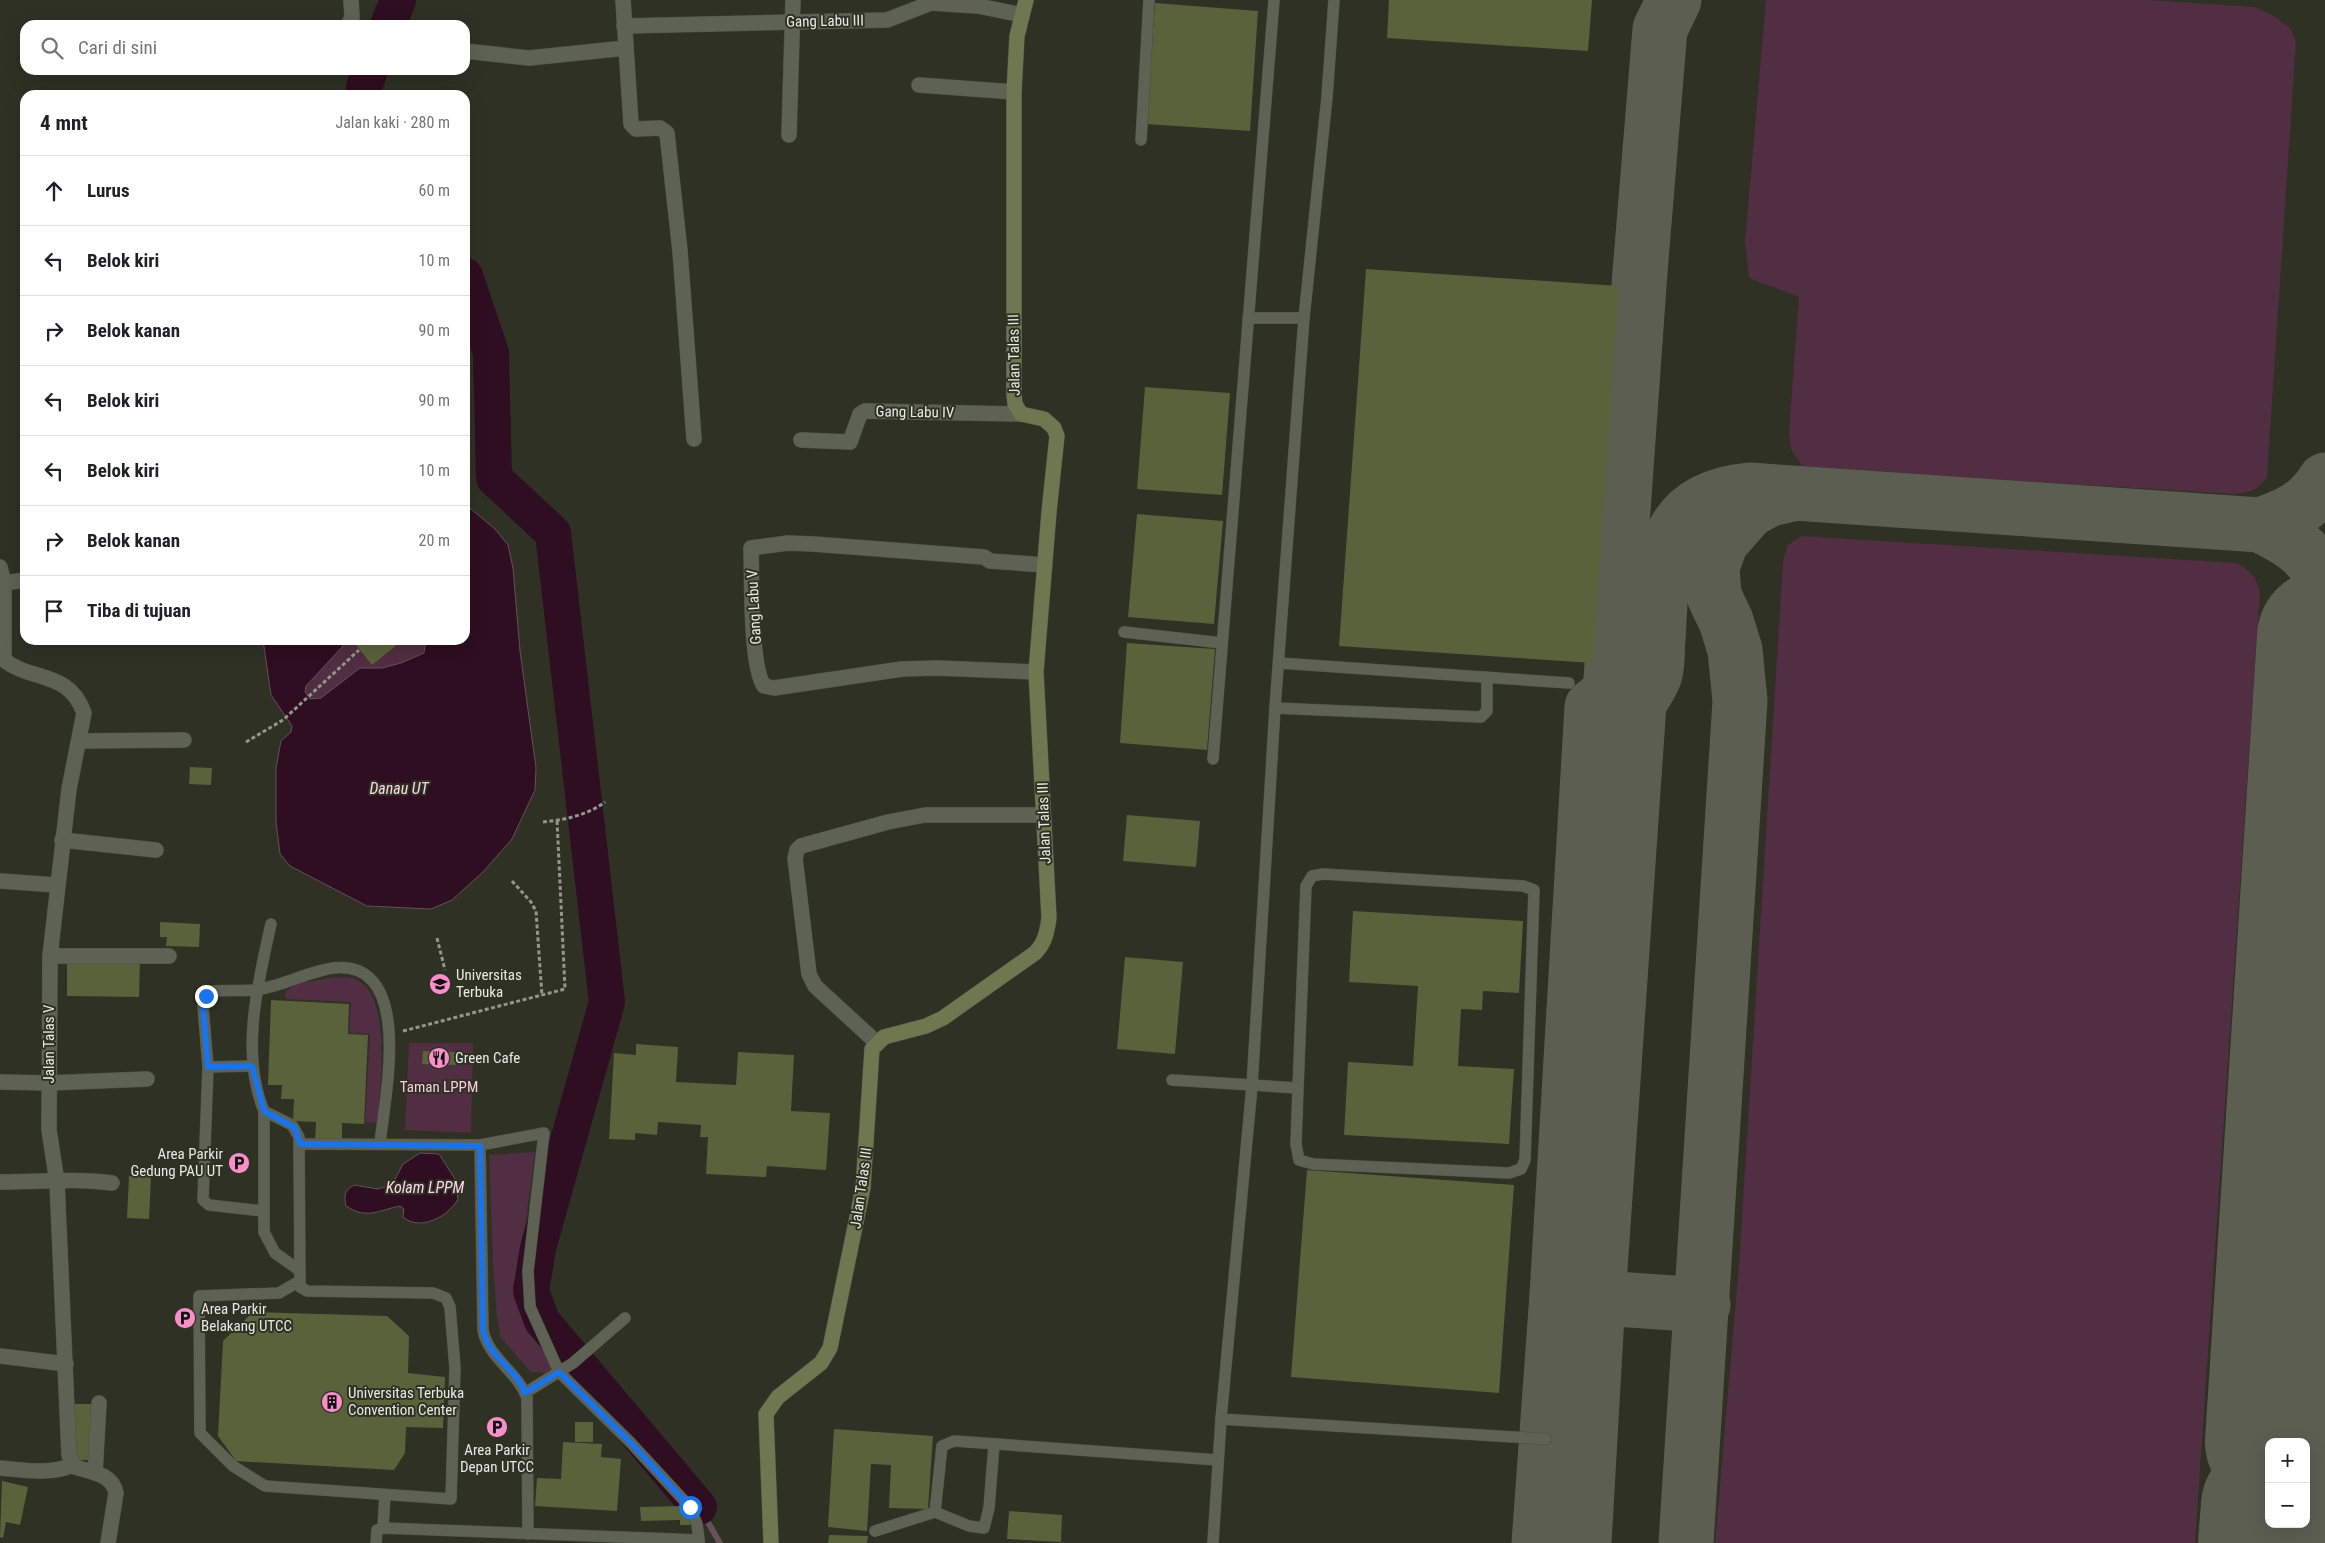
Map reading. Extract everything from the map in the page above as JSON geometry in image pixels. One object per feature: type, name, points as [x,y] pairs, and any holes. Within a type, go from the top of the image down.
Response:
[{"type":"street","points":[[350,20],[351,0]]},
{"type":"street","points":[[623,0],[632,127],[636,129],[662,128],[667,133],[680,251],[694,439]]},
{"type":"street","points":[[789,135],[793,0]]},
{"type":"street","name":"Gang Labu III","points":[[624,26],[887,20],[932,3],[1024,7]]},
{"type":"street","name":"Jalan Talas III","points":[[771,1543],[766,1414],[778,1397],[821,1363],[830,1348],[863,1188],[872,1049],[884,1038],[926,1026],[943,1018],[1040,948],[1049,918],[1042,814],[1042,754],[1036,672],[1044,565],[1057,436],[1054,428],[1044,419],[1021,414],[1017,408],[1014,395],[1014,92],[1016,44],[1024,7]]},
{"type":"street","points":[[470,52],[529,58],[626,48]]},
{"type":"street","points":[[919,85],[1014,92]]},
{"type":"street","name":"Gang Labu IV","points":[[801,440],[850,442],[860,414],[865,411],[1021,414]]},
{"type":"street","name":"Gang Labu V","points":[[1036,672],[936,668],[902,669],[774,688],[764,686],[759,671],[754,632],[751,548],[788,543],[813,544],[984,557],[990,561],[1044,565]]},
{"type":"street","name":"Jalan Talas V","points":[[0,567],[4,582],[1,653],[4,660],[62,684],[81,703],[84,713],[80,742],[69,789],[50,956],[49,1130],[57,1182],[69,1455],[73,1465]]},
{"type":"street","points":[[4,582],[20,580]]},
{"type":"street","points":[[80,742],[184,740]]},
{"type":"street","points":[[877,1043],[815,986],[809,974],[795,858],[797,850],[801,846],[916,816],[943,814],[1042,814]]},
{"type":"street","points":[[62,840],[156,850]]},
{"type":"street","points":[[0,881],[57,885]]},
{"type":"street","points":[[50,956],[169,956]]},
{"type":"street","points":[[0,1082],[49,1083],[147,1079]]},
{"type":"street","points":[[0,1182],[57,1182],[81,1179],[112,1183]]},
{"type":"street","points":[[0,1356],[66,1364]]},
{"type":"street","points":[[95,1473],[99,1403]]},
{"type":"street","points":[[0,1468],[43,1471],[63,1470],[73,1465],[106,1477],[115,1486],[116,1494],[108,1543]]},
{"type":"lane","points":[[1141,140],[1149,0]]},
{"type":"lane","points":[[1213,759],[1274,0]]},
{"type":"lane","points":[[1213,1543],[1221,1419],[1252,1086],[1275,708],[1304,318],[1327,97],[1334,0]]},
{"type":"lane","points":[[1248,318],[1304,318]]},
{"type":"lane","points":[[1124,632],[1222,642]]},
{"type":"lane","points":[[1279,663],[1569,683]]},
{"type":"lane","points":[[1275,708],[1481,717],[1487,711],[1487,677]]},
{"type":"lane","points":[[1323,874],[1495,884],[1523,886],[1534,890],[1525,1160],[1521,1169],[1510,1173],[1313,1164],[1300,1160],[1296,1144],[1298,1088],[1306,886],[1312,876],[1323,874]]},
{"type":"lane","points":[[271,924],[256,990],[252,1066],[264,1111],[264,1232],[268,1244],[275,1253],[299,1270]]},
{"type":"lane","points":[[263,1210],[209,1205],[202,1200],[208,1067],[203,1006],[206,996],[214,991],[256,990],[315,972],[348,967],[361,970],[374,980],[384,1000],[388,1035],[388,1057],[380,1144]]},
{"type":"lane","points":[[208,1067],[252,1066]]},
{"type":"lane","points":[[1172,1080],[1298,1088]]},
{"type":"lane","points":[[264,1111],[295,1128],[300,1144],[298,1282],[302,1289],[307,1291],[433,1293],[441,1295],[449,1302],[455,1368],[452,1498],[265,1486],[233,1466],[200,1433],[199,1296],[279,1293],[298,1282]]},
{"type":"lane","points":[[300,1144],[480,1146],[544,1133],[528,1270],[528,1293],[534,1320],[559,1372],[630,1442],[690,1507],[697,1524],[699,1541],[658,1541],[383,1528],[377,1530],[376,1543]]},
{"type":"lane","points":[[480,1146],[484,1337],[490,1349],[520,1382],[528,1405],[528,1534]]},
{"type":"lane","points":[[525,1393],[572,1363],[600,1341],[624,1318]]},
{"type":"lane","points":[[1221,1419],[1546,1439]]},
{"type":"lane","points":[[935,1512],[942,1446],[954,1441],[1218,1460]]},
{"type":"lane","points":[[875,1531],[935,1512],[969,1526],[984,1528],[989,1508],[994,1445]]},
{"type":"lane","points":[[383,1528],[385,1495]]},
{"type":"path","points":[[246,742],[283,720],[311,692],[359,650]]},
{"type":"path","points":[[543,822],[563,820],[597,808],[605,802]]},
{"type":"path","points":[[388,1035],[562,991],[566,986],[557,820]]},
{"type":"path","points":[[512,881],[531,902],[536,911],[542,996]]},
{"type":"path","points":[[437,938],[445,970]]},
{"type":"green space","points":[[1766,0],[2149,0],[2255,7],[2272,15],[2290,28],[2296,41],[2267,477],[2261,485],[2245,493],[2235,494],[1803,468],[1791,449],[1789,431],[1799,297],[1749,278],[1745,242]]},
{"type":"green space","points":[[1801,536],[2236,563],[2252,574],[2258,586],[2260,592],[2195,1543],[1715,1543],[1739,1265],[1783,561],[1787,546]]},
{"type":"green space","points":[[356,645],[372,665],[397,645],[425,645],[424,653],[401,663],[382,668],[360,668],[321,698],[310,699],[305,691],[306,686],[343,646]]},
{"type":"green space","points":[[346,977],[355,979],[367,988],[375,1003],[380,1022],[382,1044],[378,1123],[365,1122],[370,1034],[349,1033],[351,1002],[285,999],[286,991],[295,984]]},
{"type":"green space","name":"Taman LPPM","points":[[409,1043],[473,1043],[471,1133],[405,1130]]},
{"type":"green space","points":[[535,1152],[524,1240],[522,1288],[528,1324],[538,1340],[559,1363],[545,1373],[531,1372],[500,1337],[493,1263],[489,1155]]},
{"type":"water","name":"Danau UT","points":[[470,508],[495,529],[508,545],[513,568],[520,651],[536,768],[535,790],[512,839],[483,872],[452,900],[431,909],[367,906],[290,866],[280,854],[276,822],[276,768],[281,741],[291,732],[292,726],[271,695],[264,645],[343,645],[306,686],[305,692],[310,699],[321,698],[360,668],[382,668],[401,663],[424,653],[425,645],[470,645]]},
{"type":"water","name":"Kolam LPPM","points":[[420,1153],[439,1154],[455,1179],[458,1199],[448,1211],[434,1220],[418,1223],[403,1217],[404,1209],[400,1206],[367,1213],[353,1210],[346,1206],[345,1199],[348,1189],[354,1185],[378,1189],[392,1185],[403,1164]]},
{"type":"building","points":[[1389,0],[1592,0],[1588,51],[1387,38]]},
{"type":"building","points":[[1155,3],[1258,11],[1250,131],[1146,124]]},
{"type":"building","points":[[1366,269],[1619,286],[1593,663],[1339,646]]},
{"type":"building","points":[[1145,387],[1230,393],[1222,495],[1137,489]]},
{"type":"building","points":[[1137,514],[1223,521],[1214,624],[1128,617]]},
{"type":"building","points":[[1127,643],[1215,649],[1207,750],[1120,743]]},
{"type":"building","points":[[356,645],[397,645],[372,665]]},
{"type":"building","points":[[190,767],[212,768],[211,785],[189,784]]},
{"type":"building","points":[[1127,815],[1200,821],[1196,867],[1123,861]]},
{"type":"building","points":[[1353,911],[1523,921],[1519,993],[1483,991],[1482,1010],[1461,1009],[1458,1066],[1514,1069],[1509,1144],[1344,1135],[1348,1062],[1413,1066],[1418,986],[1349,982]]},
{"type":"building","points":[[160,922],[200,924],[199,947],[166,946],[167,937],[160,937]]},
{"type":"building","points":[[1125,957],[1183,962],[1175,1054],[1117,1049]]},
{"type":"building","points":[[67,958],[140,959],[139,997],[67,996]]},
{"type":"building","points":[[271,1000],[349,1004],[348,1034],[368,1035],[364,1124],[342,1123],[342,1141],[315,1140],[316,1122],[293,1121],[294,1099],[281,1099],[282,1085],[268,1085]]},
{"type":"building","points":[[636,1044],[678,1047],[676,1082],[736,1085],[738,1052],[794,1055],[791,1111],[830,1113],[826,1170],[767,1166],[766,1177],[706,1174],[708,1137],[700,1137],[701,1125],[658,1122],[657,1135],[635,1133],[635,1140],[609,1139],[614,1053],[636,1055]]},
{"type":"building","name":"Green Cafe","points":[[423,1051],[456,1052],[456,1065],[422,1064]]},
{"type":"building","points":[[1307,1170],[1514,1185],[1499,1393],[1291,1377]]},
{"type":"building","points":[[129,1176],[151,1177],[149,1219],[127,1218]]},
{"type":"building","name":"Universitas Terbuka Convention Center","points":[[253,1312],[387,1316],[409,1336],[408,1373],[445,1377],[443,1428],[406,1427],[405,1453],[394,1470],[236,1461],[218,1436],[223,1341]]},
{"type":"building","points":[[72,1404],[92,1404],[92,1460],[71,1460]]},
{"type":"building","points":[[575,1422],[593,1422],[593,1442],[575,1442]]},
{"type":"building","points":[[834,1429],[933,1436],[928,1509],[889,1508],[891,1465],[871,1464],[867,1531],[828,1527]]},
{"type":"building","points":[[563,1442],[602,1444],[601,1457],[621,1459],[617,1511],[535,1506],[537,1478],[561,1479]]},
{"type":"building","points":[[2,1481],[28,1487],[20,1525],[6,1522],[3,1538],[0,1537]]},
{"type":"building","points":[[683,1506],[683,1512],[690,1512],[690,1525],[680,1525],[680,1520],[641,1521],[640,1507]]},
{"type":"building","points":[[1009,1511],[1062,1515],[1061,1542],[1007,1539]]},
{"type":"building","points":[[829,1535],[868,1536],[867,1543],[828,1543]]},
{"type":"waterway","points":[[390,20],[398,0]]},
{"type":"waterway","points":[[364,90],[368,75]]},
{"type":"waterway","points":[[470,291],[491,353],[494,478],[553,533],[607,1002],[538,1248],[531,1291],[542,1321],[699,1507]]},
{"type":"waterway","points":[[699,1507],[720,1543]]},
{"type":"taxiway","points":[[1674,0],[1660,29],[1640,272],[1610,693],[1592,707],[1557,1295],[1703,1305]]},
{"type":"taxiway","points":[[2260,525],[2297,509],[2312,497],[2325,480]]},
{"type":"taxiway","points":[[1584,1543],[1598,1298],[1639,704],[1655,674],[1664,562],[1670,540],[1681,522],[1696,507],[1719,496],[1749,490],[2260,525],[2298,547],[2319,572],[2324,604],[2325,638]]},
{"type":"taxiway","points":[[1686,1543],[1740,701],[1735,650],[1726,621],[1714,596],[1712,567],[1721,542],[1749,510],[1770,499],[1792,494]]},
{"type":"taxiway","points":[[1539,1543],[1557,1295]]},
{"type":"runway","points":[[2273,1438],[2325,637]]},
{"type":"runway","points":[[2266,1543],[2267,1528]]},
{"type":"place","name":"Universitas Terbuka","points":[[440,984]]},
{"type":"place","name":"Green Cafe","points":[[439,1058]]},
{"type":"place","name":"Area Parkir Gedung PAU UT","points":[[239,1163]]},
{"type":"place","name":"Area Parkir Belakang UTCC","points":[[185,1318]]},
{"type":"place","name":"Universitas Terbuka Convention Center","points":[[332,1402]]},
{"type":"place","name":"Area Parkir Depan UTCC","points":[[497,1427]]},
{"type":"route","points":[[206,996],[203,1006],[208,1067],[252,1066],[264,1111],[274,1118],[292,1125],[298,1132],[300,1144],[480,1146],[483,1330],[490,1349],[520,1382],[525,1393],[559,1372],[630,1442],[690,1507]]}]
